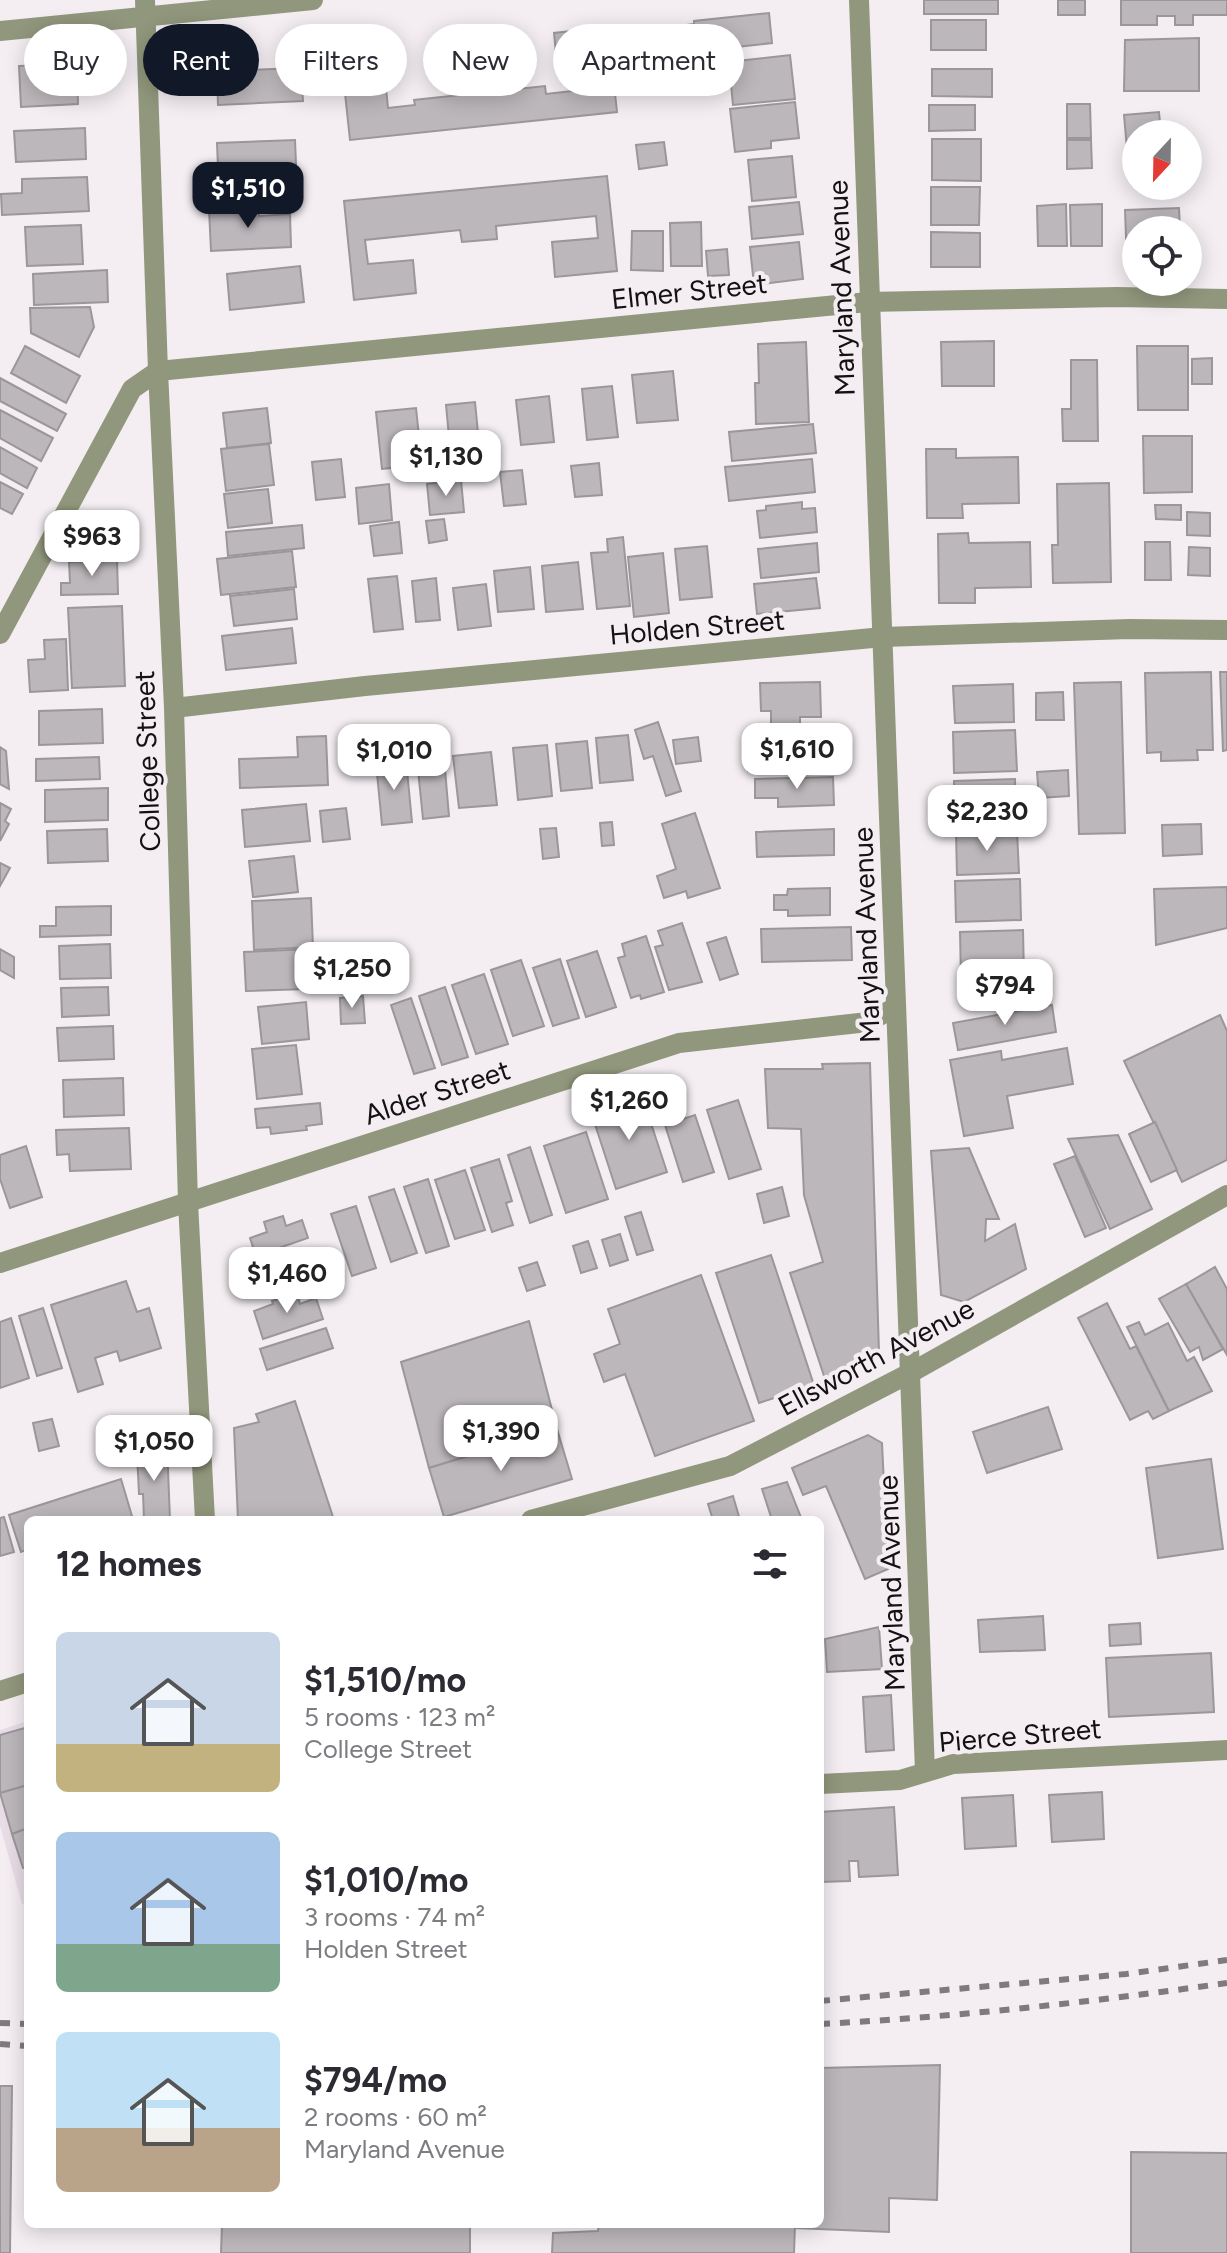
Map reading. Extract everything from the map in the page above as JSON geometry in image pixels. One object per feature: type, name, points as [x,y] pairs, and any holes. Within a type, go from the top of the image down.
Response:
[{"type":"street","points":[[0,31],[146,8],[313,0]]},
{"type":"street","name":"Maryland Avenue","points":[[859,0],[925,1772]]},
{"type":"street","name":"College Street","points":[[146,8],[158,371],[174,708],[188,1203],[205,1516]]},
{"type":"street","name":"Elmer Street","points":[[158,371],[868,302],[1117,297],[1227,299]]},
{"type":"street","points":[[0,634],[132,389],[158,371]]},
{"type":"street","name":"Holden Street","points":[[174,708],[365,686],[883,637],[1129,629],[1227,630]]},
{"type":"street","name":"Alder Street","points":[[0,1263],[679,1043],[868,1022],[896,1007]]},
{"type":"street","name":"Ellsworth Avenue","points":[[546,1516],[730,1466],[912,1372],[1227,1195]]},
{"type":"street","points":[[0,1691],[24,1683]]},
{"type":"street","name":"Pierce Street","points":[[824,1784],[900,1780],[953,1764],[1227,1750]]},
{"type":"shaded area","points":[[24,1722],[24,1904],[0,1826],[0,1730]]},
{"type":"building","points":[[924,0],[998,0],[998,14],[924,14]]},
{"type":"building","points":[[1058,0],[1085,0],[1085,15],[1058,15]]},
{"type":"building","points":[[1121,0],[1227,0],[1227,15],[1193,15],[1193,25],[1175,25],[1175,16],[1157,16],[1157,25],[1121,25]]},
{"type":"building","points":[[769,13],[772,43],[744,46],[744,24],[694,24],[694,21]]},
{"type":"building","points":[[931,20],[986,20],[986,50],[931,50]]},
{"type":"building","points":[[1199,38],[1199,91],[1124,91],[1125,40]]},
{"type":"building","points":[[790,55],[795,99],[733,105],[732,96],[744,96],[744,60]]},
{"type":"building","points":[[19,66],[24,66],[24,96],[78,96],[78,104],[21,107]]},
{"type":"building","points":[[275,69],[275,96],[303,96],[303,101],[218,105],[218,96],[259,96],[259,70]]},
{"type":"building","points":[[932,69],[992,69],[992,97],[932,96]]},
{"type":"building","points":[[545,86],[546,94],[615,96],[617,112],[350,140],[345,96],[387,96],[388,108],[415,105],[414,100],[451,96],[537,96],[537,87]]},
{"type":"building","points":[[795,102],[799,138],[771,141],[771,148],[735,152],[730,109]]},
{"type":"building","points":[[1067,104],[1090,104],[1091,138],[1067,138]]},
{"type":"building","points":[[929,105],[975,105],[975,130],[929,131]]},
{"type":"building","points":[[1159,112],[1160,120],[1124,120],[1124,115]]},
{"type":"building","points":[[85,128],[86,159],[16,162],[14,131]]},
{"type":"building","points":[[932,139],[981,139],[981,181],[932,180]]},
{"type":"building","points":[[295,140],[297,189],[219,192],[217,143]]},
{"type":"building","points":[[1067,140],[1091,140],[1092,168],[1067,169]]},
{"type":"building","points":[[664,142],[667,165],[639,169],[636,145]]},
{"type":"building","points":[[792,156],[796,197],[752,201],[748,160]]},
{"type":"building","points":[[607,176],[617,271],[555,277],[552,242],[598,238],[596,216],[496,226],[497,239],[462,242],[460,230],[365,240],[368,264],[413,260],[416,293],[354,300],[344,201]]},
{"type":"building","points":[[87,177],[89,211],[2,215],[1,194],[22,193],[22,179]]},
{"type":"building","points":[[931,187],[980,187],[979,225],[931,225]]},
{"type":"building","points":[[799,202],[803,234],[752,239],[749,207]]},
{"type":"building","points":[[1066,204],[1067,246],[1038,246],[1037,206]]},
{"type":"building","points":[[1102,204],[1102,246],[1071,246],[1070,205]]},
{"type":"building","points":[[259,207],[259,216],[290,214],[291,247],[211,251],[209,209]]},
{"type":"building","points":[[1179,208],[1179,216],[1125,216],[1125,210]]},
{"type":"building","points":[[701,222],[702,266],[671,266],[670,223]]},
{"type":"building","points":[[81,225],[83,264],[27,266],[25,227]]},
{"type":"building","points":[[632,231],[663,231],[663,271],[631,270]]},
{"type":"building","points":[[931,232],[980,233],[980,267],[931,267]]},
{"type":"building","points":[[799,242],[803,279],[754,285],[750,247]]},
{"type":"building","points":[[727,249],[729,275],[708,276],[706,251]]},
{"type":"building","points":[[300,266],[304,302],[230,310],[227,274]]},
{"type":"building","points":[[107,270],[108,302],[34,305],[33,274]]},
{"type":"building","points":[[90,307],[94,327],[79,357],[31,333],[30,308]]},
{"type":"building","points":[[994,341],[994,386],[942,386],[941,342]]},
{"type":"building","points":[[806,342],[809,422],[756,424],[758,344]]},
{"type":"building","points":[[25,346],[80,376],[66,403],[11,373]]},
{"type":"building","points":[[1137,346],[1188,346],[1188,410],[1138,410]]},
{"type":"building","points":[[1212,358],[1212,384],[1192,384],[1192,359]]},
{"type":"building","points":[[1071,360],[1097,360],[1098,441],[1063,441],[1062,409],[1071,409]]},
{"type":"building","points":[[673,371],[678,420],[637,423],[632,375]]},
{"type":"building","points":[[0,378],[66,414],[57,431],[0,401]]},
{"type":"building","points":[[612,386],[618,437],[587,440],[582,389]]},
{"type":"building","points":[[549,396],[554,442],[521,445],[516,400]]},
{"type":"building","points":[[475,402],[481,464],[465,466],[464,457],[451,458],[446,405]]},
{"type":"building","points":[[267,408],[271,443],[227,448],[223,413]]},
{"type":"building","points":[[416,408],[422,465],[382,469],[376,412]]},
{"type":"building","points":[[0,410],[53,438],[41,461],[0,438]]},
{"type":"building","points":[[813,424],[816,453],[732,461],[729,432]]},
{"type":"building","points":[[1143,436],[1192,436],[1192,492],[1144,493]]},
{"type":"building","points":[[269,444],[274,485],[226,491],[221,449]]},
{"type":"building","points":[[0,447],[37,468],[27,488],[0,473]]},
{"type":"building","points":[[926,449],[956,449],[956,458],[1018,457],[1019,503],[962,504],[963,518],[927,518]]},
{"type":"building","points":[[341,459],[345,497],[316,500],[312,462]]},
{"type":"building","points":[[812,459],[815,492],[729,501],[725,467]]},
{"type":"building","points":[[599,463],[602,495],[575,497],[571,466]]},
{"type":"building","points":[[522,470],[526,504],[504,506],[500,472]]},
{"type":"building","points":[[461,480],[464,512],[430,515],[427,484]]},
{"type":"building","points":[[0,482],[23,494],[12,514],[0,508]]},
{"type":"building","points":[[1109,483],[1111,582],[1053,583],[1052,545],[1058,545],[1057,484]]},
{"type":"building","points":[[389,484],[392,520],[359,524],[356,488]]},
{"type":"building","points":[[268,489],[272,523],[228,528],[224,494]]},
{"type":"building","points":[[802,502],[802,509],[815,508],[817,532],[760,538],[757,511],[766,510],[766,506]]},
{"type":"building","points":[[1155,505],[1181,505],[1181,520],[1156,519]]},
{"type":"building","points":[[1187,512],[1210,513],[1210,536],[1187,535]]},
{"type":"building","points":[[444,519],[447,540],[429,543],[426,521]]},
{"type":"building","points":[[399,522],[402,553],[374,556],[370,526]]},
{"type":"building","points":[[302,525],[304,548],[228,556],[226,532]]},
{"type":"building","points":[[968,533],[969,543],[1030,542],[1031,587],[975,588],[975,603],[939,603],[938,534]]},
{"type":"building","points":[[623,537],[630,606],[597,609],[591,553],[608,552],[607,539]]},
{"type":"building","points":[[1145,542],[1170,542],[1171,580],[1145,580]]},
{"type":"building","points":[[817,543],[819,572],[761,578],[758,549]]},
{"type":"building","points":[[707,546],[712,597],[680,600],[675,549]]},
{"type":"building","points":[[1189,547],[1210,548],[1210,576],[1188,575]]},
{"type":"building","points":[[292,551],[296,587],[221,595],[217,559]]},
{"type":"building","points":[[663,553],[669,613],[634,617],[628,557]]},
{"type":"building","points":[[117,560],[118,594],[61,595],[61,583],[70,583],[69,562]]},
{"type":"building","points":[[578,562],[583,609],[546,612],[542,566]]},
{"type":"building","points":[[530,567],[534,609],[498,612],[494,571]]},
{"type":"building","points":[[397,576],[403,629],[374,632],[368,579]]},
{"type":"building","points":[[436,578],[440,620],[416,622],[412,581]]},
{"type":"building","points":[[816,578],[820,608],[757,614],[754,584]]},
{"type":"building","points":[[486,584],[491,626],[458,630],[453,588]]},
{"type":"building","points":[[294,589],[297,619],[234,626],[230,596]]},
{"type":"building","points":[[122,606],[125,686],[72,688],[68,608]]},
{"type":"building","points":[[292,628],[296,663],[226,670],[222,636]]},
{"type":"building","points":[[66,639],[68,690],[30,692],[28,660],[45,659],[44,640]]},
{"type":"building","points":[[1211,672],[1213,750],[1197,750],[1198,760],[1161,761],[1161,752],[1147,753],[1145,673]]},
{"type":"building","points":[[1220,672],[1227,672],[1227,750],[1223,751]]},
{"type":"building","points":[[820,682],[821,717],[800,717],[800,727],[771,728],[771,711],[761,711],[760,683]]},
{"type":"building","points":[[1121,682],[1125,833],[1079,834],[1074,683]]},
{"type":"building","points":[[1013,684],[1014,722],[955,723],[953,686]]},
{"type":"building","points":[[1063,692],[1064,720],[1036,720],[1036,693]]},
{"type":"building","points":[[102,709],[103,743],[39,745],[39,711]]},
{"type":"building","points":[[658,722],[681,791],[666,796],[653,756],[644,759],[635,730]]},
{"type":"building","points":[[1015,730],[1017,771],[954,773],[953,732]]},
{"type":"building","points":[[628,735],[633,780],[600,783],[596,738]]},
{"type":"building","points":[[326,736],[328,785],[240,788],[239,759],[298,757],[297,737]]},
{"type":"building","points":[[698,737],[701,761],[676,764],[673,740]]},
{"type":"building","points":[[587,741],[592,788],[561,791],[556,744]]},
{"type":"building","points":[[824,742],[825,769],[748,771],[747,743]]},
{"type":"building","points":[[547,745],[552,796],[518,800],[513,748]]},
{"type":"building","points":[[0,747],[6,751],[9,789],[0,784]]},
{"type":"building","points":[[491,752],[497,805],[459,808],[453,756]]},
{"type":"building","points":[[99,757],[100,779],[36,781],[36,759]]},
{"type":"building","points":[[444,758],[449,816],[423,819],[417,760]]},
{"type":"building","points":[[406,760],[412,822],[382,825],[376,763]]},
{"type":"building","points":[[1068,770],[1069,796],[1039,798],[1037,772]]},
{"type":"building","points":[[833,777],[834,805],[778,807],[778,798],[755,798],[755,779]]},
{"type":"building","points":[[1015,779],[1016,820],[955,822],[954,781]]},
{"type":"building","points":[[108,788],[108,820],[45,822],[45,790]]},
{"type":"building","points":[[0,803],[11,809],[5,821],[9,824],[0,841]]},
{"type":"building","points":[[306,804],[310,841],[245,847],[242,810]]},
{"type":"building","points":[[346,808],[350,839],[323,842],[320,811]]},
{"type":"building","points":[[695,813],[720,888],[688,898],[686,891],[664,898],[657,876],[676,869],[662,824]]},
{"type":"building","points":[[612,822],[614,845],[602,846],[600,823]]},
{"type":"building","points":[[1201,824],[1202,854],[1163,856],[1162,825]]},
{"type":"building","points":[[556,828],[559,857],[543,859],[540,829]]},
{"type":"building","points":[[107,829],[108,861],[48,863],[47,831]]},
{"type":"building","points":[[834,829],[834,855],[757,857],[756,832]]},
{"type":"building","points":[[1017,831],[1019,873],[957,875],[956,833]]},
{"type":"building","points":[[294,856],[298,892],[253,897],[249,861]]},
{"type":"building","points":[[0,863],[10,868],[0,886]]},
{"type":"building","points":[[1020,879],[1021,920],[956,922],[955,881]]},
{"type":"building","points":[[1227,887],[1227,928],[1156,945],[1154,889]]},
{"type":"building","points":[[830,888],[830,915],[788,916],[788,910],[774,910],[774,895],[787,895],[788,889]]},
{"type":"building","points":[[311,898],[313,947],[254,950],[252,901]]},
{"type":"building","points":[[111,906],[111,935],[40,937],[40,926],[56,926],[56,907]]},
{"type":"building","points":[[682,923],[702,982],[669,990],[655,947],[663,945],[658,931]]},
{"type":"building","points":[[851,927],[852,960],[762,962],[761,929]]},
{"type":"building","points":[[1023,930],[1024,977],[961,979],[960,932]]},
{"type":"building","points":[[646,936],[664,992],[641,999],[640,995],[631,998],[618,958],[625,956],[622,944]]},
{"type":"building","points":[[726,937],[738,974],[720,980],[707,943]]},
{"type":"building","points":[[110,944],[111,978],[60,979],[59,946]]},
{"type":"building","points":[[335,948],[337,988],[246,991],[244,952]]},
{"type":"building","points":[[0,949],[14,957],[14,978],[0,970]]},
{"type":"building","points":[[597,951],[616,1007],[586,1017],[567,961]]},
{"type":"building","points":[[560,959],[579,1018],[553,1026],[533,968]]},
{"type":"building","points":[[521,960],[544,1026],[513,1036],[491,970]]},
{"type":"building","points":[[484,974],[508,1044],[476,1054],[452,985]]},
{"type":"building","points":[[108,987],[109,1015],[62,1017],[61,988]]},
{"type":"building","points":[[445,987],[468,1057],[442,1065],[419,996]]},
{"type":"building","points":[[363,996],[365,1023],[341,1024],[340,998]]},
{"type":"building","points":[[411,998],[435,1068],[414,1074],[391,1005]]},
{"type":"building","points":[[306,1002],[309,1039],[262,1044],[258,1007]]},
{"type":"building","points":[[1052,1005],[1056,1032],[958,1050],[953,1023]]},
{"type":"building","points":[[1220,1015],[1227,1031],[1227,1160],[1182,1182],[1124,1061]]},
{"type":"building","points":[[113,1026],[114,1059],[59,1061],[57,1028]]},
{"type":"building","points":[[296,1045],[302,1094],[257,1099],[252,1049]]},
{"type":"building","points":[[1067,1048],[1073,1084],[1007,1096],[1013,1128],[964,1136],[950,1060],[1001,1051],[1002,1060]]},
{"type":"building","points":[[870,1063],[879,1352],[875,1360],[825,1379],[790,1273],[823,1262],[804,1195],[801,1129],[768,1128],[765,1069],[823,1069],[822,1064]]},
{"type":"building","points":[[123,1078],[124,1115],[64,1117],[63,1080]]},
{"type":"building","points":[[642,1096],[667,1172],[616,1189],[591,1112]]},
{"type":"building","points":[[738,1100],[761,1169],[729,1179],[707,1110]]},
{"type":"building","points":[[320,1103],[322,1124],[306,1126],[307,1130],[271,1134],[270,1127],[257,1128],[255,1109]]},
{"type":"building","points":[[695,1115],[714,1172],[683,1182],[665,1125]]},
{"type":"building","points":[[1155,1122],[1177,1170],[1151,1182],[1129,1134]]},
{"type":"building","points":[[129,1128],[131,1169],[70,1171],[69,1154],[57,1155],[56,1130]]},
{"type":"building","points":[[586,1132],[608,1199],[566,1213],[544,1146]]},
{"type":"building","points":[[1118,1135],[1152,1209],[1110,1229],[1068,1139]]},
{"type":"building","points":[[26,1146],[42,1197],[10,1208],[0,1179],[0,1155]]},
{"type":"building","points":[[530,1147],[552,1215],[530,1223],[508,1155]]},
{"type":"building","points":[[969,1148],[999,1219],[986,1219],[985,1241],[1015,1224],[1026,1269],[964,1302],[941,1295],[931,1151]]},
{"type":"building","points":[[1075,1156],[1106,1228],[1085,1237],[1054,1164]]},
{"type":"building","points":[[499,1159],[512,1201],[506,1203],[513,1225],[492,1232],[471,1168]]},
{"type":"building","points":[[465,1170],[485,1230],[455,1239],[435,1180]]},
{"type":"building","points":[[428,1179],[449,1246],[426,1253],[404,1187]]},
{"type":"building","points":[[782,1187],[789,1216],[764,1223],[757,1194]]},
{"type":"building","points":[[394,1189],[417,1253],[391,1262],[369,1197]]},
{"type":"building","points":[[356,1206],[376,1268],[352,1276],[331,1214]]},
{"type":"building","points":[[641,1212],[653,1250],[637,1255],[625,1217]]},
{"type":"building","points":[[283,1216],[286,1226],[302,1220],[308,1238],[256,1256],[250,1238],[267,1232],[264,1222]]},
{"type":"building","points":[[620,1234],[628,1260],[610,1266],[602,1240]]},
{"type":"building","points":[[588,1241],[597,1268],[581,1273],[573,1246]]},
{"type":"building","points":[[294,1249],[306,1283],[266,1298],[253,1264]]},
{"type":"building","points":[[771,1255],[814,1385],[759,1403],[716,1273]]},
{"type":"building","points":[[537,1262],[545,1285],[527,1291],[519,1268]]},
{"type":"building","points":[[1215,1267],[1227,1289],[1227,1355],[1186,1284]]},
{"type":"building","points":[[701,1275],[754,1421],[655,1456],[625,1374],[604,1382],[594,1354],[620,1344],[608,1309]]},
{"type":"building","points":[[126,1281],[137,1312],[149,1308],[161,1348],[120,1361],[117,1351],[95,1358],[103,1384],[78,1392],[51,1305]]},
{"type":"building","points":[[1186,1284],[1223,1349],[1203,1360],[1199,1347],[1190,1352],[1159,1299]]},
{"type":"building","points":[[297,1293],[300,1304],[316,1298],[323,1319],[263,1339],[254,1311]]},
{"type":"building","points":[[1107,1303],[1130,1349],[1136,1346],[1169,1411],[1153,1419],[1148,1411],[1130,1420],[1078,1318]]},
{"type":"building","points":[[43,1308],[62,1368],[37,1376],[19,1316]]},
{"type":"building","points":[[11,1318],[29,1378],[0,1388],[0,1322]]},
{"type":"building","points":[[529,1321],[557,1429],[429,1468],[401,1362]]},
{"type":"building","points":[[1139,1322],[1145,1335],[1168,1323],[1187,1361],[1194,1357],[1212,1391],[1169,1411],[1127,1327]]},
{"type":"building","points":[[326,1328],[333,1348],[267,1370],[260,1349]]},
{"type":"building","points":[[295,1401],[333,1516],[238,1516],[234,1428],[259,1422],[256,1414]]},
{"type":"building","points":[[1048,1407],[1062,1449],[987,1473],[973,1432]]},
{"type":"building","points":[[52,1419],[59,1446],[39,1451],[33,1423]]},
{"type":"building","points":[[557,1429],[572,1479],[444,1516],[429,1468]]},
{"type":"building","points":[[868,1435],[882,1443],[888,1569],[865,1579],[826,1486],[803,1495],[792,1468]]},
{"type":"building","points":[[167,1444],[170,1516],[144,1516],[143,1494],[139,1494],[137,1453]]},
{"type":"building","points":[[1211,1459],[1223,1549],[1158,1558],[1146,1468]]},
{"type":"building","points":[[121,1479],[132,1516],[24,1516],[24,1551],[21,1552],[9,1515]]},
{"type":"building","points":[[787,1482],[800,1516],[771,1516],[762,1489]]},
{"type":"building","points":[[733,1496],[739,1516],[712,1516],[708,1504]]},
{"type":"building","points":[[4,1517],[14,1552],[0,1556],[0,1518]]},
{"type":"building","points":[[1043,1616],[1045,1650],[980,1652],[978,1620]]},
{"type":"building","points":[[1140,1623],[1141,1644],[1110,1646],[1109,1625]]},
{"type":"building","points":[[879,1627],[882,1669],[827,1672],[825,1639]]},
{"type":"building","points":[[1211,1653],[1214,1712],[1109,1717],[1106,1658]]},
{"type":"building","points":[[891,1695],[894,1750],[866,1752],[863,1697]]},
{"type":"building","points":[[24,1728],[24,1786],[0,1793],[0,1735]]},
{"type":"building","points":[[24,1786],[24,1830],[12,1834],[0,1793]]},
{"type":"building","points":[[1102,1792],[1104,1839],[1052,1842],[1049,1795]]},
{"type":"building","points":[[1013,1795],[1016,1846],[965,1849],[962,1798]]},
{"type":"building","points":[[894,1807],[898,1875],[859,1877],[858,1861],[849,1861],[850,1881],[824,1882],[824,1812]]},
{"type":"building","points":[[24,1830],[24,1868],[23,1868],[12,1834]]},
{"type":"building","points":[[940,2065],[937,2200],[889,2198],[889,2232],[795,2228],[824,2228],[824,2068]]},
{"type":"building","points":[[0,2086],[12,2086],[10,2253],[0,2253]]},
{"type":"building","points":[[1131,2152],[1227,2153],[1227,2253],[1131,2253]]},
{"type":"building","points":[[222,2228],[470,2228],[470,2253],[221,2253]]},
{"type":"building","points":[[598,2228],[795,2228],[794,2253],[552,2253],[553,2233],[598,2231]]},
{"type":"railway","points":[[824,2001],[1126,1974],[1227,1960]]},
{"type":"railway","points":[[824,2024],[1024,2008],[1227,1983]]},
{"type":"railway","points":[[0,2023],[24,2024]]},
{"type":"railway","points":[[0,2044],[24,2046]]}]
